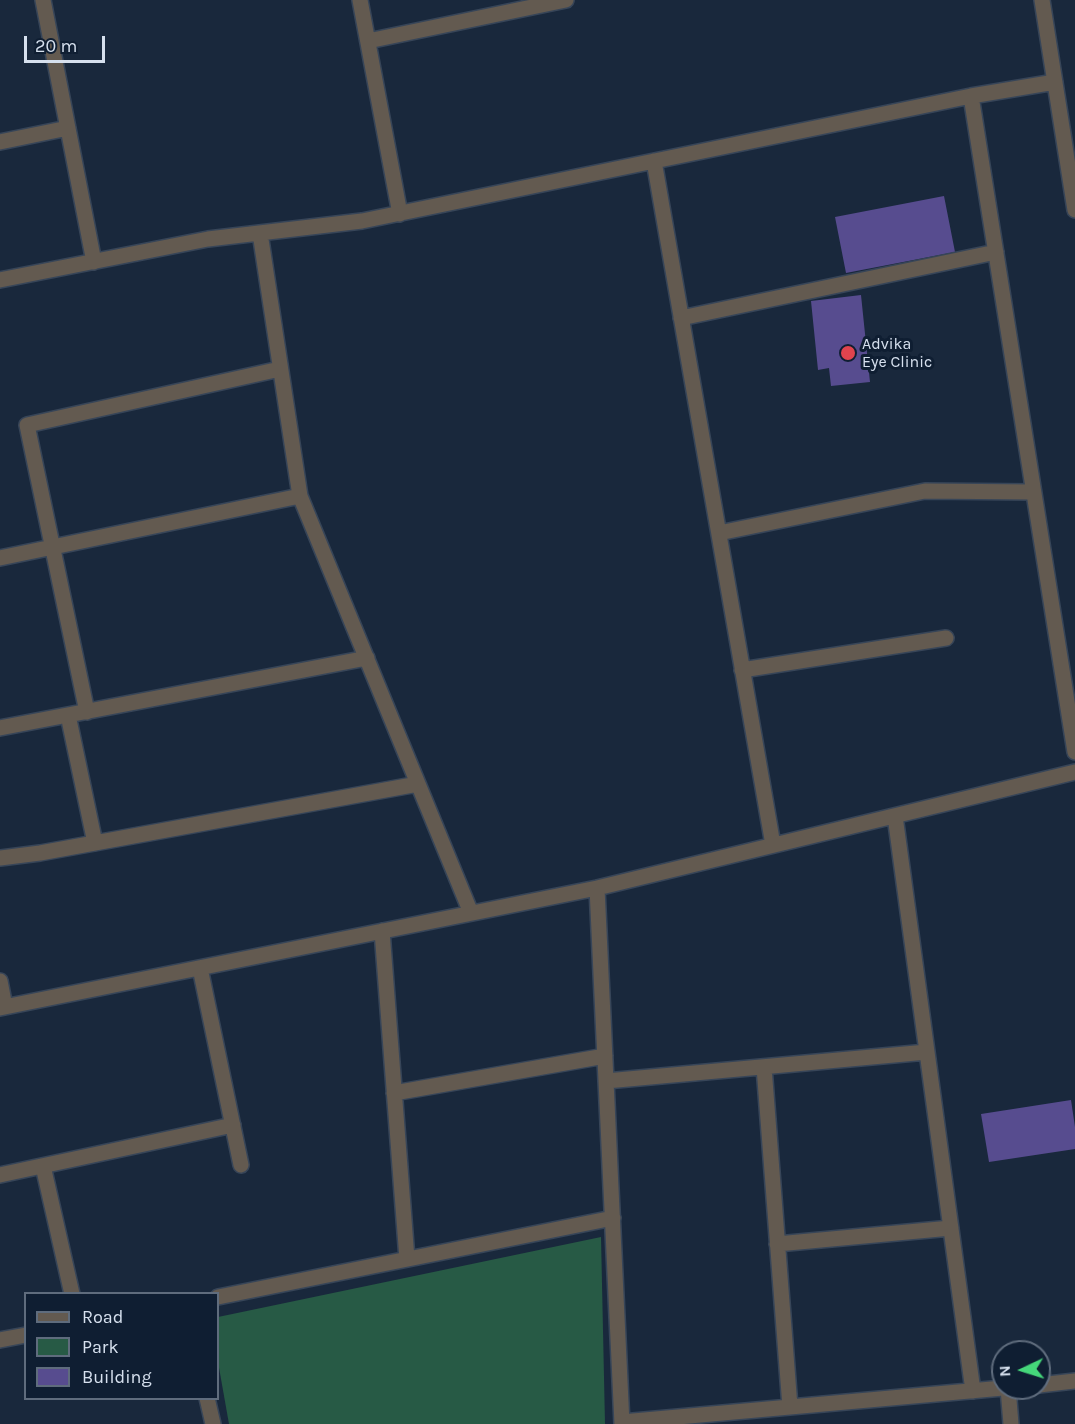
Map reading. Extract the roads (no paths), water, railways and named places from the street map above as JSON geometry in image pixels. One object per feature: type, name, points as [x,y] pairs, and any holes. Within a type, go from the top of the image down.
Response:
[{"type":"street","points":[[43,0],[94,262]]},
{"type":"street","points":[[360,0],[400,214]]},
{"type":"street","points":[[368,41],[537,3],[566,0]]},
{"type":"street","points":[[1042,0],[1075,210]]},
{"type":"street","points":[[0,280],[208,239],[362,222],[971,96],[1055,82]]},
{"type":"street","points":[[971,96],[1075,752]]},
{"type":"street","points":[[0,142],[68,128]]},
{"type":"street","points":[[654,161],[773,845]]},
{"type":"street","points":[[260,233],[300,495],[471,913]]},
{"type":"street","points":[[681,318],[996,252]]},
{"type":"street","points":[[87,712],[27,424],[280,369]]},
{"type":"street","points":[[718,533],[925,491],[1034,492]]},
{"type":"street","points":[[0,558],[300,495]]},
{"type":"street","points":[[742,670],[946,638]]},
{"type":"street","points":[[0,728],[367,658]]},
{"type":"street","points":[[68,716],[95,843]]},
{"type":"street","points":[[0,981],[3,1007],[597,888],[1075,772]]},
{"type":"street","points":[[0,858],[40,853],[418,784]]},
{"type":"street","points":[[895,816],[973,1391]]},
{"type":"street","points":[[597,888],[622,1423],[991,1389]]},
{"type":"street","points":[[382,931],[407,1259]]},
{"type":"street","points":[[200,968],[241,1165]]},
{"type":"street","points":[[606,1081],[927,1052]]},
{"type":"street","points":[[394,1093],[605,1056]]},
{"type":"street","points":[[764,1067],[790,1407]]},
{"type":"street","points":[[0,1175],[233,1125]]},
{"type":"street","points":[[43,1166],[72,1292]]},
{"type":"street","points":[[219,1297],[613,1218]]},
{"type":"street","points":[[777,1244],[951,1228]]},
{"type":"street","points":[[0,1340],[24,1335]]},
{"type":"street","points":[[1051,1384],[1075,1381]]},
{"type":"street","points":[[207,1400],[213,1424]]},
{"type":"street","points":[[1007,1400],[1011,1424]]},
{"type":"place","name":"Advika Eye Clinic","points":[[848,353]]}]
